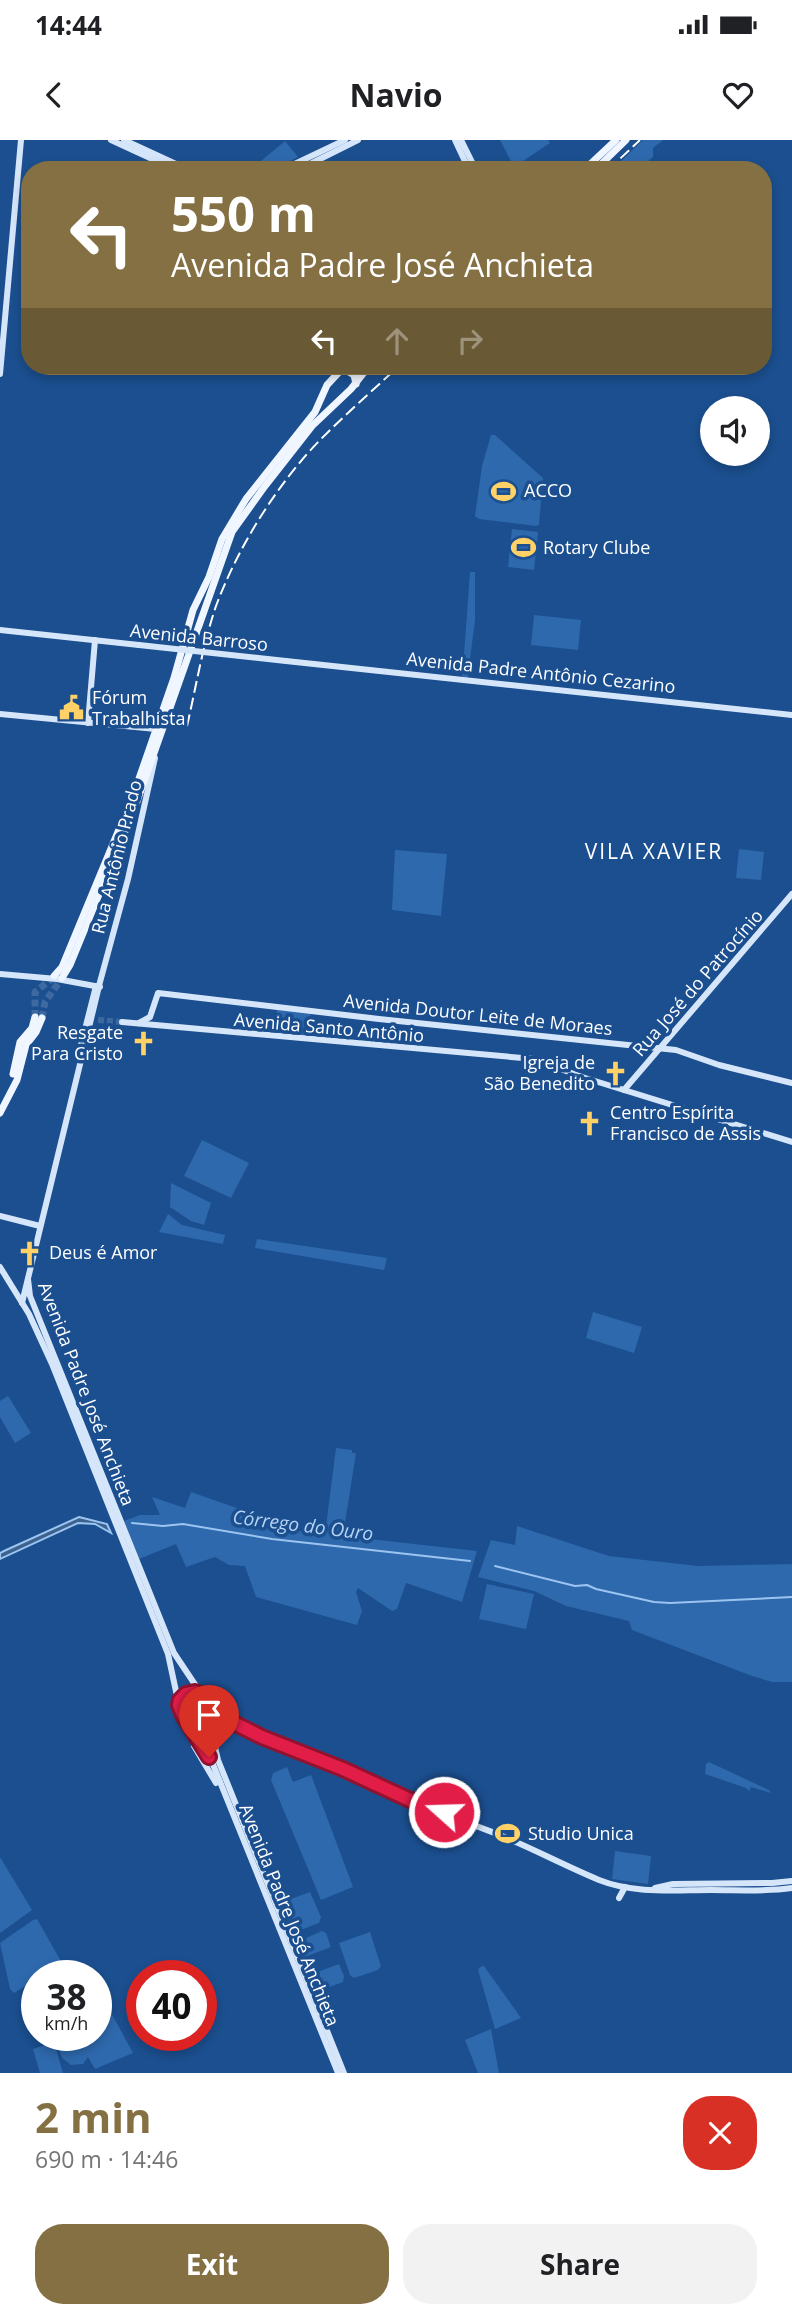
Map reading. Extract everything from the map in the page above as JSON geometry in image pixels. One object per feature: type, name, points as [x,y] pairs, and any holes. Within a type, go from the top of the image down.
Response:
[{"type":"main road","points":[[594,161],[616,140]]},
{"type":"main road","points":[[604,161],[626,140]]},
{"type":"main road","points":[[338,375],[327,385],[315,412],[232,519],[192,614],[178,666],[126,814],[58,977],[70,965],[135,807],[237,522],[312,426],[362,375]]},
{"type":"main road","points":[[353,375],[356,384]]},
{"type":"main road","points":[[327,385],[331,395],[340,399]]},
{"type":"main road","points":[[199,599],[207,606]]},
{"type":"main road","points":[[192,614],[204,617]]},
{"type":"main road","points":[[0,1104],[12,1079],[20,1042],[38,1017],[36,1032],[26,1045],[17,1080],[0,1113]]},
{"type":"street","points":[[0,374],[21,140]]},
{"type":"street","points":[[309,161],[345,140]]},
{"type":"street","points":[[312,161],[358,140]]},
{"type":"street","points":[[455,140],[466,161]]},
{"type":"street","points":[[461,140],[472,161]]},
{"type":"street","points":[[118,141],[158,161]]},
{"type":"street","points":[[118,141],[167,161]]},
{"type":"street","name":"Avenida Barroso","points":[[0,630],[95,644],[139,645],[286,661]]},
{"type":"street","points":[[88,723],[95,644]]},
{"type":"street","name":"Avenida Padre Antônio Cezarino","points":[[286,661],[792,715]]},
{"type":"street","points":[[0,714],[156,729]]},
{"type":"street","name":"Rua Antônio Prado","points":[[29,1279],[98,985],[128,879],[160,738]]},
{"type":"street","name":"Rua José do Patrocínio","points":[[624,1090],[792,894]]},
{"type":"street","points":[[0,974],[98,985]]},
{"type":"street","name":"Avenida Doutor Leite de Moraes","points":[[150,1017],[158,993],[677,1050],[719,1065],[792,1083]]},
{"type":"street","points":[[136,1024],[150,1017],[152,1025]]},
{"type":"street","name":"Avenida Santo Antônio","points":[[122,1022],[534,1059],[792,1142]]},
{"type":"street","points":[[0,1216],[40,1226]]},
{"type":"street","points":[[0,1267],[22,1303]]},
{"type":"street","name":"Avenida Padre José Anchieta","points":[[29,1279],[22,1303],[52,1364],[159,1630],[168,1654],[179,1705],[222,1790],[338,2073]]},
{"type":"street","name":"Avenida Padre José Anchieta","points":[[29,1279],[30,1296],[173,1653],[201,1694],[210,1721],[213,1745],[344,2073]]},
{"type":"street","points":[[175,1690],[210,1698],[224,1718],[233,1723],[428,1808],[431,1818],[440,1812]]},
{"type":"street","points":[[179,1705],[184,1695],[189,1693]]},
{"type":"street","points":[[210,1721],[216,1708]]},
{"type":"street","points":[[188,1724],[199,1727],[220,1719],[233,1723]]},
{"type":"street","points":[[254,1744],[262,1737]]},
{"type":"street","points":[[199,1749],[213,1745]]},
{"type":"street","points":[[428,1808],[436,1804],[440,1812],[455,1819],[600,1880],[625,1887],[651,1890],[792,1888]]},
{"type":"street","points":[[755,1887],[792,1881]]},
{"type":"street","points":[[619,1898],[625,1887]]},
{"type":"shaded area","points":[[500,140],[548,140],[550,143],[523,161],[511,161]]},
{"type":"shaded area","points":[[643,140],[663,140],[653,148],[653,157],[648,161],[621,161]]},
{"type":"shaded area","points":[[285,141],[298,157],[290,161],[261,161]]},
{"type":"shaded area","points":[[491,435],[495,435],[543,478],[539,525],[479,519],[475,516],[482,466]]},
{"type":"shaded area","name":"Rotary Clube","points":[[512,529],[538,532],[534,570],[508,567]]},
{"type":"shaded area","points":[[470,572],[475,572],[475,620],[467,683],[462,682]]},
{"type":"shaded area","points":[[534,615],[581,620],[578,650],[531,645]]},
{"type":"shaded area","points":[[739,849],[764,852],[761,880],[736,878]]},
{"type":"shaded area","points":[[395,850],[447,854],[441,916],[392,910]]},
{"type":"shaded area","points":[[277,1008],[311,1013],[308,1037],[274,1034]]},
{"type":"shaded area","points":[[202,1140],[249,1163],[231,1198],[184,1176]]},
{"type":"shaded area","points":[[171,1183],[211,1203],[204,1225],[191,1221],[170,1207]]},
{"type":"shaded area","points":[[168,1214],[182,1225],[225,1235],[223,1244],[159,1232]]},
{"type":"shaded area","points":[[257,1239],[387,1258],[384,1270],[255,1248]]},
{"type":"shaded area","points":[[593,1312],[642,1327],[634,1353],[586,1338]]},
{"type":"shaded area","points":[[8,1396],[31,1433],[15,1443],[0,1417],[0,1401]]},
{"type":"shaded area","points":[[336,1448],[356,1453],[343,1536],[477,1551],[462,1602],[406,1583],[397,1609],[392,1611],[358,1588],[356,1592],[362,1611],[357,1625],[256,1597],[245,1566],[229,1565],[215,1557],[186,1567],[176,1544],[139,1559],[124,1521],[140,1515],[160,1515],[152,1497],[185,1508],[191,1492],[274,1521],[276,1531],[283,1529],[325,1534]]},
{"type":"shaded area","points":[[79,1517],[107,1524],[111,1533],[95,1524],[78,1523],[0,1559],[0,1553]]},
{"type":"shaded area","points":[[517,1526],[609,1556],[698,1566],[792,1564],[792,1682],[772,1682],[752,1676],[632,1630],[629,1621],[566,1606],[534,1591],[478,1577],[491,1540],[515,1545]]},
{"type":"shaded area","points":[[487,1584],[534,1594],[526,1629],[479,1619]]},
{"type":"shaded area","points":[[709,1762],[771,1793],[751,1787],[749,1791],[705,1774],[706,1764]]},
{"type":"shaded area","points":[[287,1767],[293,1782],[311,1775],[353,1887],[321,1900],[271,1780],[273,1773]]},
{"type":"shaded area","points":[[615,1851],[651,1856],[648,1884],[612,1879]]},
{"type":"shaded area","points":[[0,1857],[32,1910],[0,1933]]},
{"type":"shaded area","points":[[310,1892],[321,1917],[319,1923],[293,1933],[280,1903]]},
{"type":"shaded area","points":[[37,1919],[60,1960],[21,1960],[21,1989],[14,1993],[10,1989],[0,1943]]},
{"type":"shaded area","points":[[322,1931],[326,1933],[331,1947],[302,1958],[297,1942]]},
{"type":"shaded area","points":[[370,1932],[381,1966],[378,1970],[354,1978],[350,1975],[339,1943]]},
{"type":"shaded area","points":[[339,1964],[344,1976],[343,1982],[316,1992],[309,1975]]},
{"type":"shaded area","points":[[484,1966],[521,2018],[495,2029],[478,1970]]},
{"type":"shaded area","points":[[112,2014],[126,2040],[126,2051],[133,2053],[95,2069],[88,2057],[83,2064],[71,2065],[62,2058],[60,2051],[112,2051]]},
{"type":"shaded area","points":[[491,2029],[499,2073],[478,2073],[465,2040]]},
{"type":"shaded area","points":[[34,2051],[57,2051],[63,2073],[40,2073]]},
{"type":"waterway","name":"Córrego do Ouro","points":[[132,1523],[163,1526],[183,1524],[272,1539],[470,1561]]},
{"type":"waterway","name":"Córrego do Ouro","points":[[495,1566],[654,1602],[792,1597]]},
{"type":"tunnel","points":[[35,1017],[35,992],[54,977]]},
{"type":"tunnel","points":[[42,1018],[45,1002],[62,978]]},
{"type":"tunnel","points":[[98,1020],[122,1022]]},
{"type":"railway","points":[[618,161],[640,140]]},
{"type":"railway","points":[[187,726],[203,650],[216,606],[247,539],[274,496],[305,457],[389,375]]},
{"type":"place","name":"ACCO","points":[[504,491]]},
{"type":"place","name":"Rotary Clube","points":[[523,548]]},
{"type":"place","name":"Fórum Trabalhista","points":[[72,708]]},
{"type":"place","name":"Resgate Para Cristo","points":[[143,1043]]},
{"type":"place","name":"Igreja de São Benedito","points":[[615,1073]]},
{"type":"place","name":"Centro Espírita Francisco de Assis","points":[[590,1123]]},
{"type":"place","name":"Deus é Amor","points":[[29,1253]]},
{"type":"place","name":"Studio Unica","points":[[508,1834]]},
{"type":"district","name":"VILA XAVIER","points":[[654,852]]},
{"type":"route","points":[[209,1757],[180,1710],[180,1700],[186,1694],[195,1692],[207,1696],[224,1718],[262,1737],[343,1769],[410,1800],[439,1805],[444,1812]]}]
